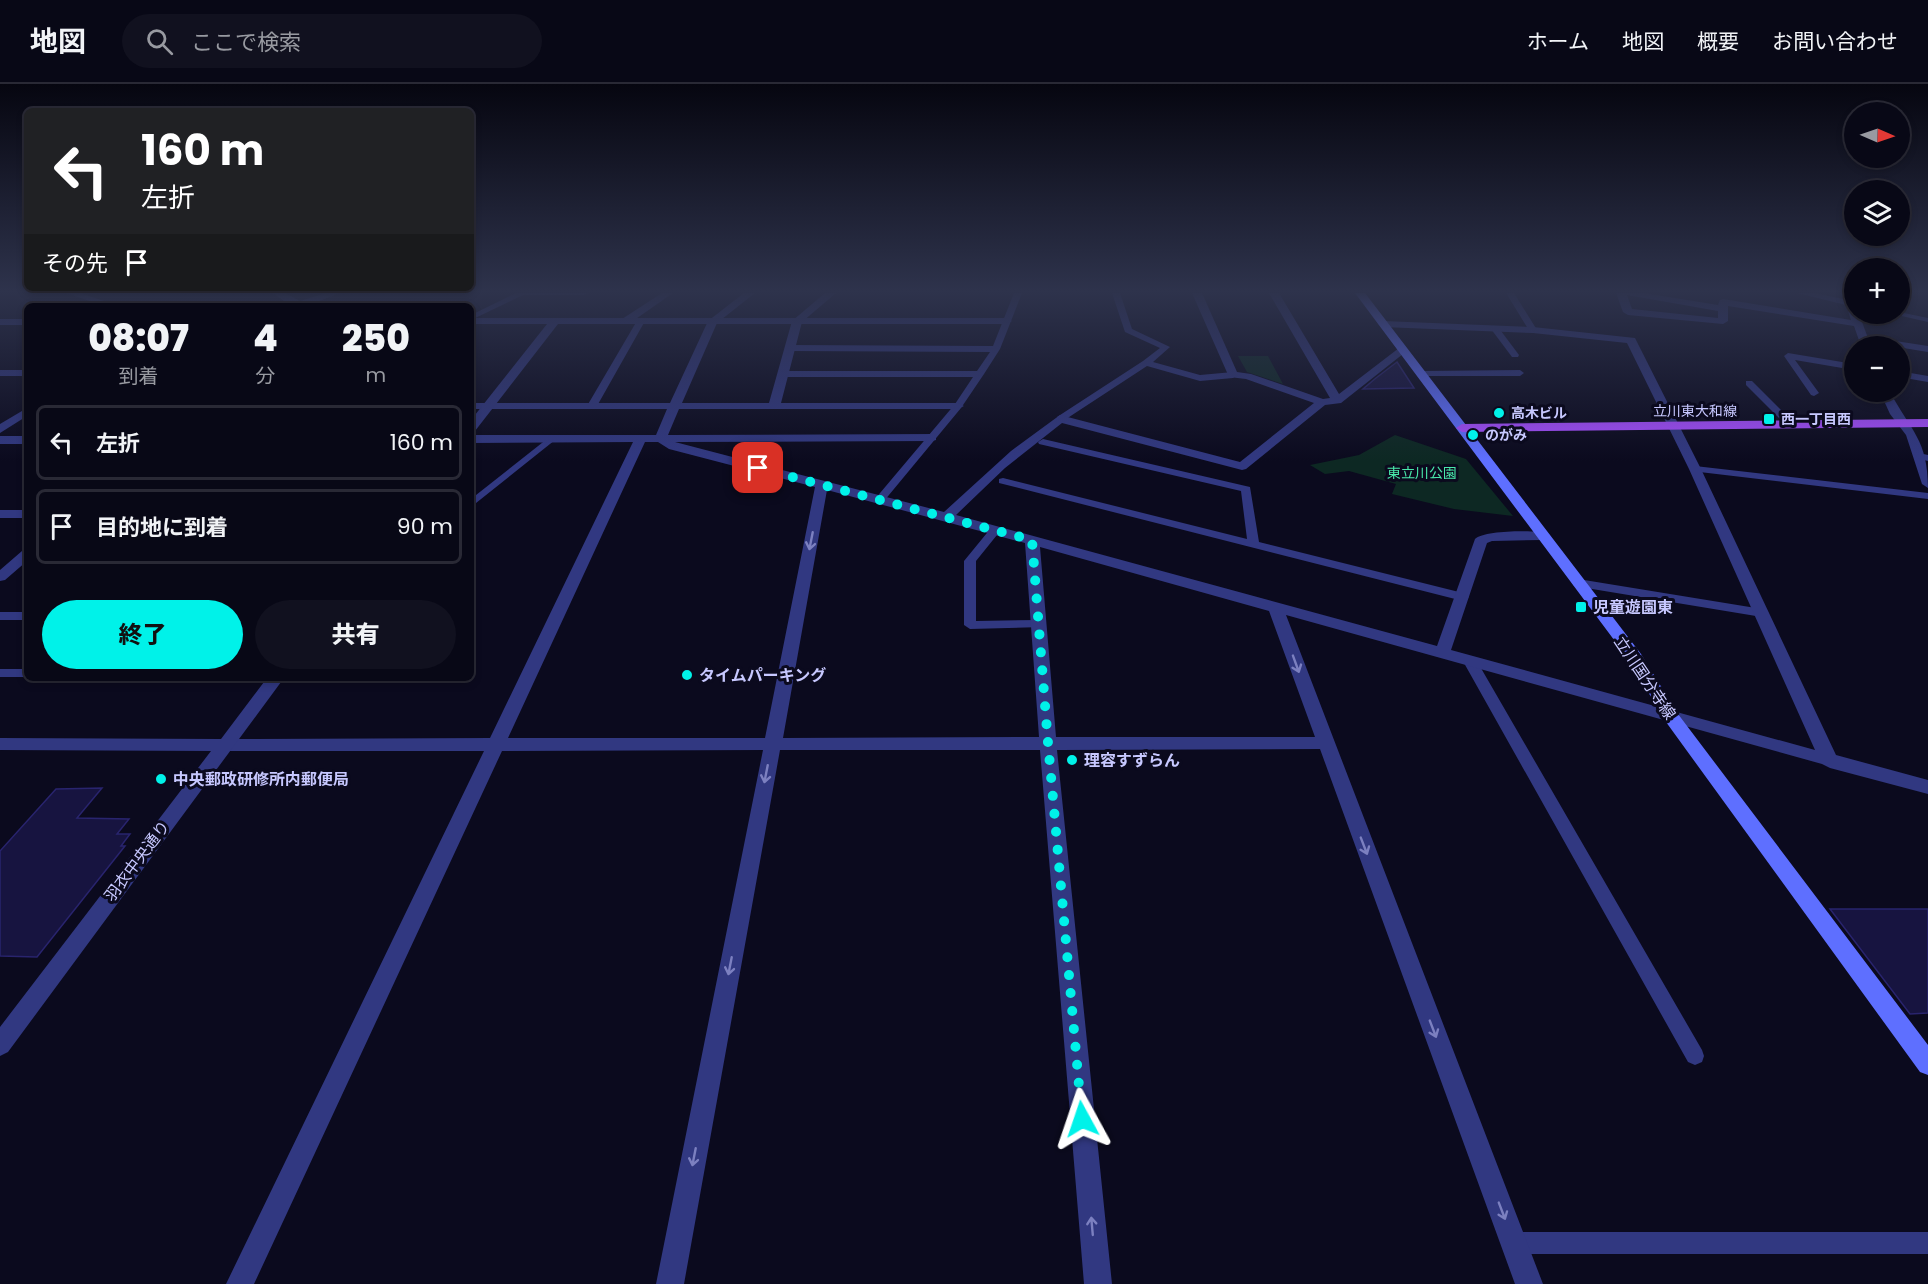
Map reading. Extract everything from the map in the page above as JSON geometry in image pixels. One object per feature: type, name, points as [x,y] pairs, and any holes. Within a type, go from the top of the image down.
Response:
[{"type":"main road","name":"立川国分寺線","points":[[1403,350],[1635,658],[1672,718],[1928,1064]]},
{"type":"main road","name":"立川東大和線","points":[[1462,428],[1928,423]]},
{"type":"street","points":[[474,424],[533,349]]},
{"type":"street","points":[[240,1284],[496,744],[650,438],[674,406],[700,349]]},
{"type":"street","points":[[774,406],[790,349]]},
{"type":"street","points":[[1222,349],[1233,375],[1247,376],[1322,402],[1337,401],[1403,350]]},
{"type":"street","points":[[1307,349],[1337,401]]},
{"type":"street","points":[[1636,349],[1695,469],[1830,762]]},
{"type":"street","points":[[0,373],[24,373]]},
{"type":"street","points":[[947,517],[986,477],[1030,439],[1060,419],[1242,466],[1322,402]]},
{"type":"street","points":[[1891,402],[1912,434],[1923,457],[1928,484]]},
{"type":"street","points":[[474,406],[958,406]]},
{"type":"street","points":[[0,429],[24,413]]},
{"type":"street","points":[[474,439],[932,437]]},
{"type":"street","points":[[650,438],[1032,540],[1830,762],[1928,787]]},
{"type":"street","points":[[0,440],[24,440]]},
{"type":"street","points":[[670,1284],[822,484]]},
{"type":"street","points":[[0,514],[24,514]]},
{"type":"street","points":[[1442,654],[1480,542],[1484,538],[1542,536]]},
{"type":"street","points":[[1032,540],[1048,743],[1098,1284]]},
{"type":"street","points":[[0,563],[23,560]]},
{"type":"street","points":[[0,577],[23,560]]},
{"type":"street","points":[[1276,609],[1529,1284]]},
{"type":"street","name":"羽衣中央通り","points":[[0,1045],[274,681]]},
{"type":"street","points":[[0,744],[1325,743]]},
{"type":"lane","points":[[592,406],[625,349]]},
{"type":"lane","points":[[879,499],[958,406],[996,349]]},
{"type":"lane","points":[[1060,419],[1164,349]]},
{"type":"lane","points":[[1510,349],[1515,355]]},
{"type":"lane","points":[[1814,393],[1788,356],[1844,365]]},
{"type":"lane","points":[[1146,363],[1200,378],[1233,375]]},
{"type":"lane","points":[[1422,374],[1520,373]]},
{"type":"lane","points":[[782,374],[980,374]]},
{"type":"lane","points":[[1910,376],[1928,379]]},
{"type":"lane","points":[[1749,383],[1791,425]]},
{"type":"lane","points":[[474,502],[552,438]]},
{"type":"lane","points":[[1043,442],[1246,489],[1254,545]]},
{"type":"lane","points":[[1695,469],[1928,496]]},
{"type":"lane","points":[[1003,481],[1463,597]]},
{"type":"lane","points":[[995,530],[970,561],[970,625],[1039,624]]},
{"type":"lane","points":[[1578,583],[1762,613]]},
{"type":"lane","points":[[0,616],[24,616]]},
{"type":"lane","points":[[1472,663],[1695,1056]]},
{"type":"lane","points":[[0,673],[24,673]]},
{"type":"lane","points":[[1514,1243],[1928,1244]]},
{"type":"green space","points":[[1238,356],[1268,356],[1283,384],[1247,372]]},
{"type":"green space","name":"東立川公園","points":[[1395,435],[1466,459],[1513,516],[1454,509],[1392,494],[1396,484],[1349,471],[1325,474],[1310,465],[1359,455]]},
{"type":"building","points":[[1397,362],[1414,388],[1363,389],[1376,378]]},
{"type":"building","points":[[102,788],[77,818],[129,819],[117,834],[130,834],[121,846],[125,846],[37,957],[0,956],[0,851],[56,789]]},
{"type":"building","points":[[1830,909],[1928,909],[1928,1013],[1910,1014]]},
{"type":"place","name":"高木ビル","points":[[1499,413]]},
{"type":"place","name":"西一丁目西","points":[[1769,419]]},
{"type":"place","name":"のがみ","points":[[1473,435]]},
{"type":"place","name":"児童遊園東","points":[[1581,607]]},
{"type":"place","name":"タイムパーキング","points":[[687,675]]},
{"type":"place","name":"理容すずらん","points":[[1072,760]]},
{"type":"place","name":"中央郵政研修所内郵便局","points":[[161,779]]},
{"type":"route","points":[[758,468],[1032,540],[1082,1119]]}]
